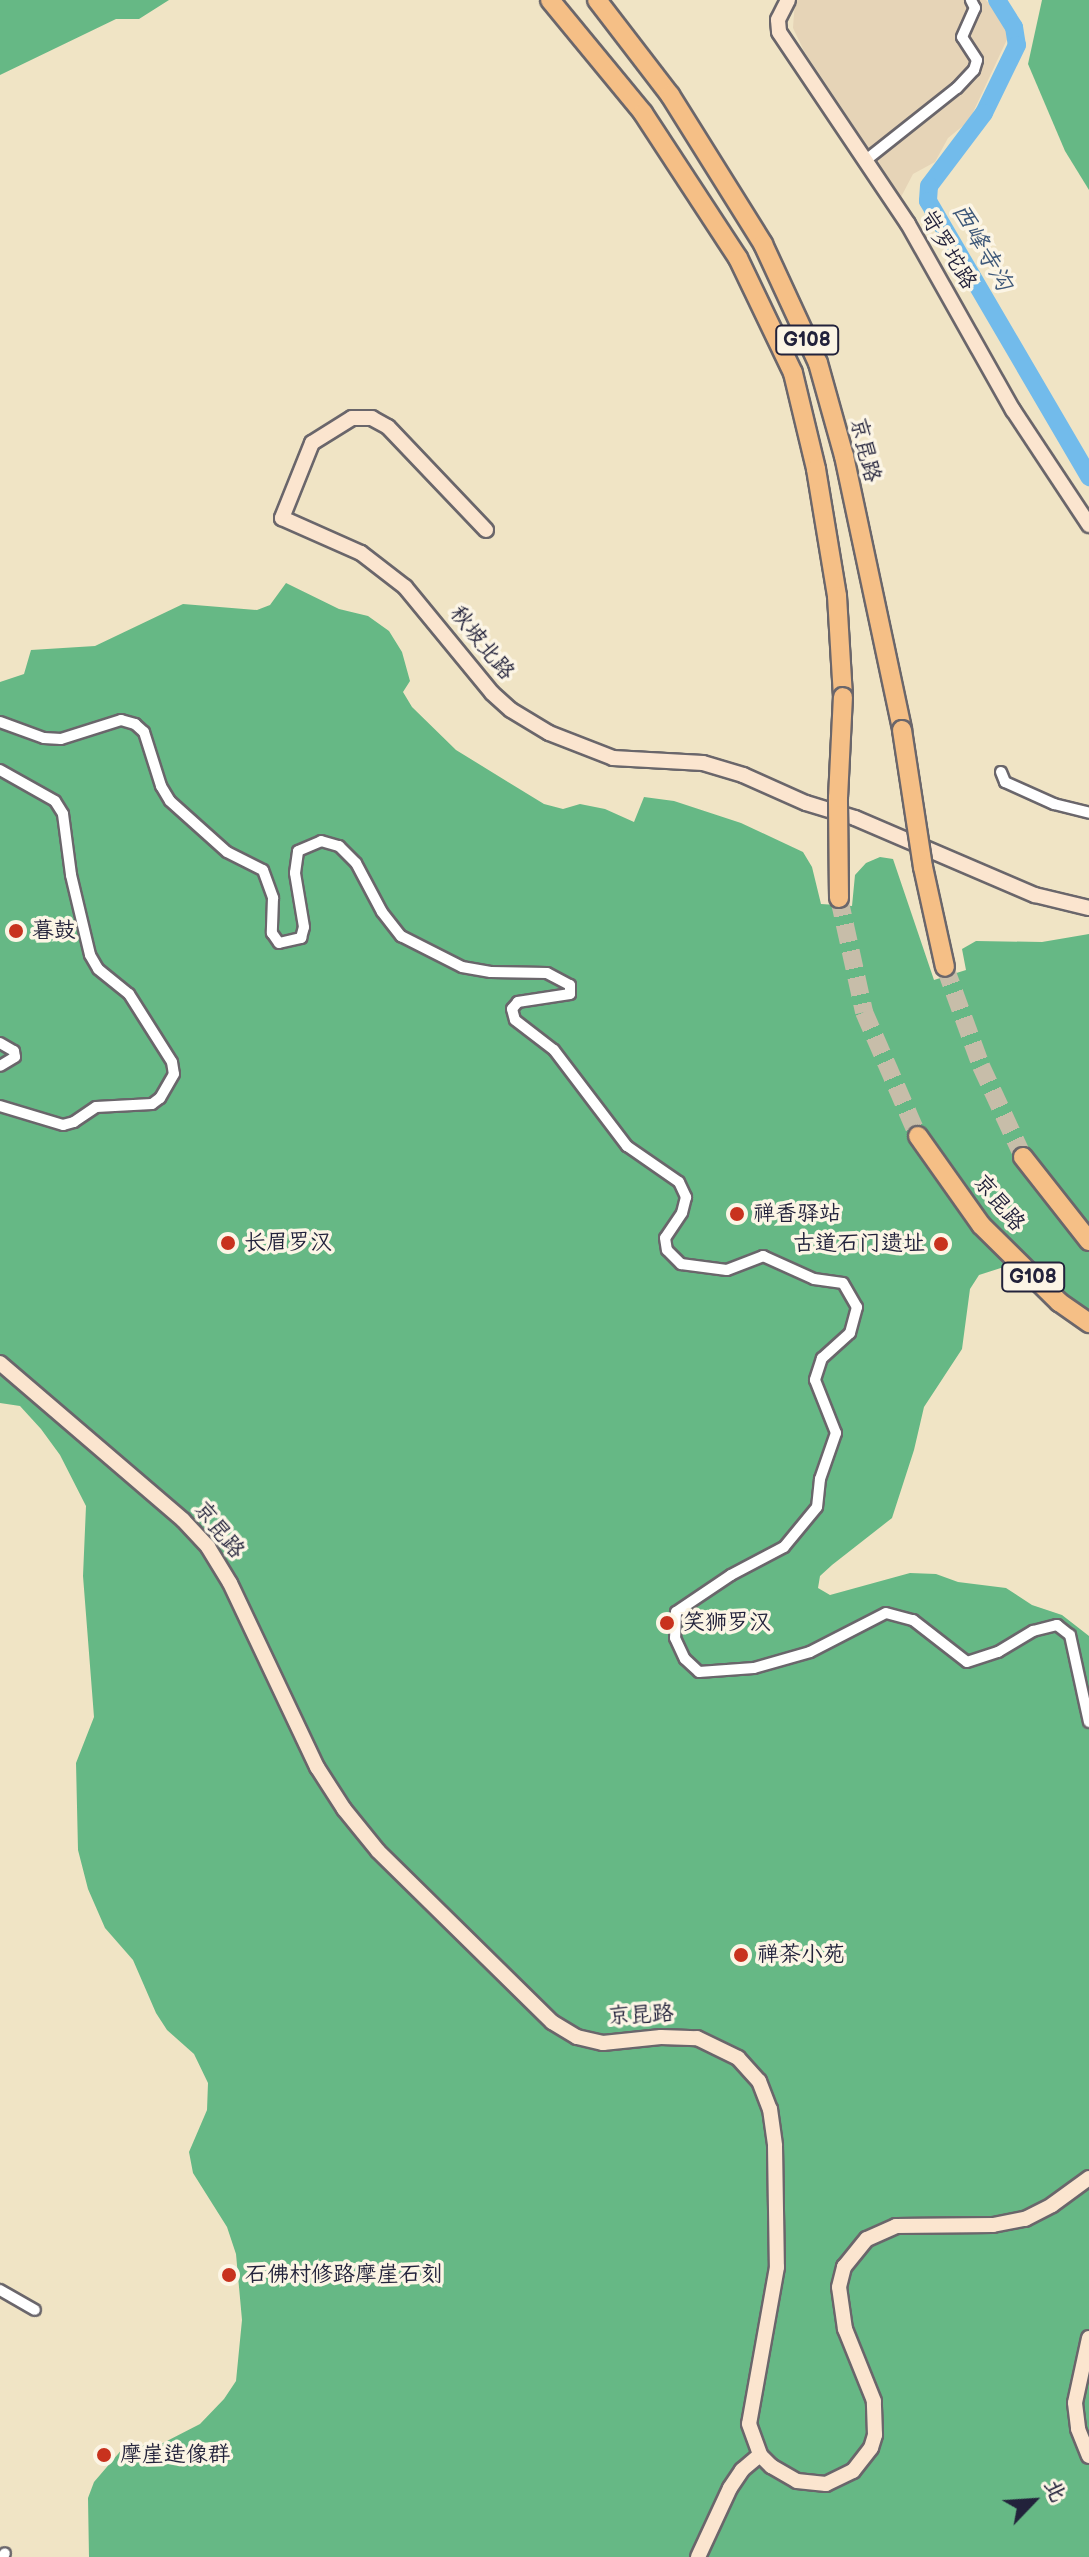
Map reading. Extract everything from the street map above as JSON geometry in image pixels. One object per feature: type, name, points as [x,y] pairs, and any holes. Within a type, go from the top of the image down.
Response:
[{"type":"highway","name":"G108","points":[[550,0],[643,113],[738,258],[793,373],[816,469],[837,596],[843,697],[838,798],[839,898]]},
{"type":"highway","name":"京昆路","points":[[597,0],[670,95],[763,244],[818,363],[844,456],[902,730],[923,867],[945,967]]},
{"type":"highway","name":"京昆路","points":[[918,1136],[981,1225],[1059,1302],[1089,1323]]},
{"type":"highway","name":"京昆路","points":[[1023,1157],[1089,1241]]},
{"type":"main road","name":"岢罗坨路","points":[[788,0],[778,20],[779,32],[866,160],[953,299],[1036,448],[1089,525]]},
{"type":"main road","name":"秋坡北路","points":[[486,530],[388,427],[372,418],[352,418],[312,443],[282,518],[361,553],[405,587],[492,693],[511,710],[549,733],[613,758],[703,763],[743,775],[806,803],[855,818],[1035,895],[1089,908]]},
{"type":"main road","name":"京昆路","points":[[0,1363],[174,1512],[208,1547],[230,1583],[317,1767],[344,1809],[378,1851],[552,2022],[577,2037],[603,2043],[681,2036],[710,2042],[738,2058],[759,2081],[773,2124],[778,2250],[776,2283],[749,2424],[760,2455]]},
{"type":"main road","points":[[698,2557],[730,2488],[742,2470],[760,2455],[784,2475],[814,2484],[826,2484],[853,2471],[871,2448],[875,2435],[874,2401],[845,2329],[839,2287],[844,2267],[867,2239],[896,2226],[993,2225],[1025,2219],[1089,2178]]},
{"type":"main road","points":[[1089,2338],[1075,2403],[1078,2429],[1089,2456]]},
{"type":"street","points":[[866,160],[957,88],[974,70],[977,60],[962,37],[975,8],[971,0]]},
{"type":"street","points":[[0,722],[44,738],[61,739],[121,720],[135,724],[144,732],[161,786],[170,801],[214,842],[263,870],[273,898],[272,933],[279,943],[301,938],[304,927],[295,873],[298,851],[321,841],[339,846],[356,863],[382,912],[401,936],[462,967],[491,972],[547,973],[570,985],[570,994],[518,1002],[512,1009],[515,1020],[554,1050],[627,1146],[679,1182],[686,1197],[682,1213],[665,1238],[667,1250],[681,1264],[727,1270],[763,1256],[814,1279],[843,1283],[857,1307],[850,1333],[822,1358],[815,1380],[836,1433],[820,1479],[817,1507],[784,1547],[731,1575],[676,1612],[675,1638],[685,1659],[699,1672],[754,1668],[810,1652],[886,1613],[913,1620],[967,1662],[998,1652],[1033,1631],[1057,1625],[1070,1635],[1089,1722]]},
{"type":"street","points":[[0,770],[55,801],[63,814],[71,875],[90,955],[98,969],[129,994],[172,1062],[174,1074],[160,1098],[152,1104],[96,1107],[63,1125],[0,1106]]},
{"type":"street","points":[[1001,772],[1005,782],[1054,804],[1089,813]]},
{"type":"street","points":[[0,1043],[14,1051],[15,1057],[0,1066]]},
{"type":"street","points":[[0,2290],[35,2310]]},
{"type":"shaded area","points":[[795,0],[986,0],[1007,25],[1010,33],[969,121],[948,138],[935,162],[913,174],[901,197],[804,51],[793,28]]},
{"type":"green space","points":[[0,0],[169,0],[139,19],[116,19],[0,75]]},
{"type":"green space","points":[[1042,0],[1089,0],[1089,190],[1065,151],[1028,64]]},
{"type":"green space","points":[[286,583],[339,609],[368,616],[389,631],[402,652],[410,681],[403,692],[412,707],[456,750],[544,804],[563,809],[580,804],[605,809],[634,822],[644,797],[674,801],[741,823],[803,852],[812,867],[821,904],[852,906],[855,875],[866,863],[880,857],[893,859],[934,980],[966,970],[962,949],[976,941],[1042,942],[1089,934],[1089,1317],[1039,1269],[1007,1266],[979,1275],[970,1289],[962,1349],[924,1407],[892,1518],[820,1576],[818,1588],[830,1595],[910,1573],[936,1574],[958,1582],[1006,1588],[1032,1605],[1062,1615],[1089,1636],[1089,2557],[89,2557],[88,2498],[94,2482],[124,2447],[163,2443],[200,2424],[224,2399],[236,2381],[242,2320],[236,2254],[227,2227],[193,2173],[189,2152],[207,2110],[208,2083],[194,2054],[167,2030],[156,2013],[133,1960],[105,1928],[88,1889],[78,1850],[76,1763],[94,1717],[83,1576],[86,1506],[60,1455],[41,1429],[20,1406],[0,1403],[0,682],[24,674],[31,650],[95,646],[183,604],[257,610],[270,605]]},
{"type":"waterway","name":"西峰寺沟","points":[[997,0],[1014,27],[1017,45],[984,113],[929,186],[928,201],[1089,477]]},
{"type":"tunnel","points":[[839,898],[864,1012],[918,1136]]},
{"type":"tunnel","points":[[945,967],[981,1066],[1023,1157]]},
{"type":"place","name":"暮鼓","points":[[16,931]]},
{"type":"place","name":"禅香驿站","points":[[737,1214]]},
{"type":"place","name":"长眉罗汉","points":[[228,1243]]},
{"type":"place","name":"古道石门遗址","points":[[941,1244]]},
{"type":"place","name":"笑狮罗汉","points":[[667,1623]]},
{"type":"place","name":"禅茶小苑","points":[[741,1955]]},
{"type":"place","name":"石佛村修路摩崖石刻","points":[[229,2275]]},
{"type":"place","name":"摩崖造像群","points":[[104,2455]]}]
